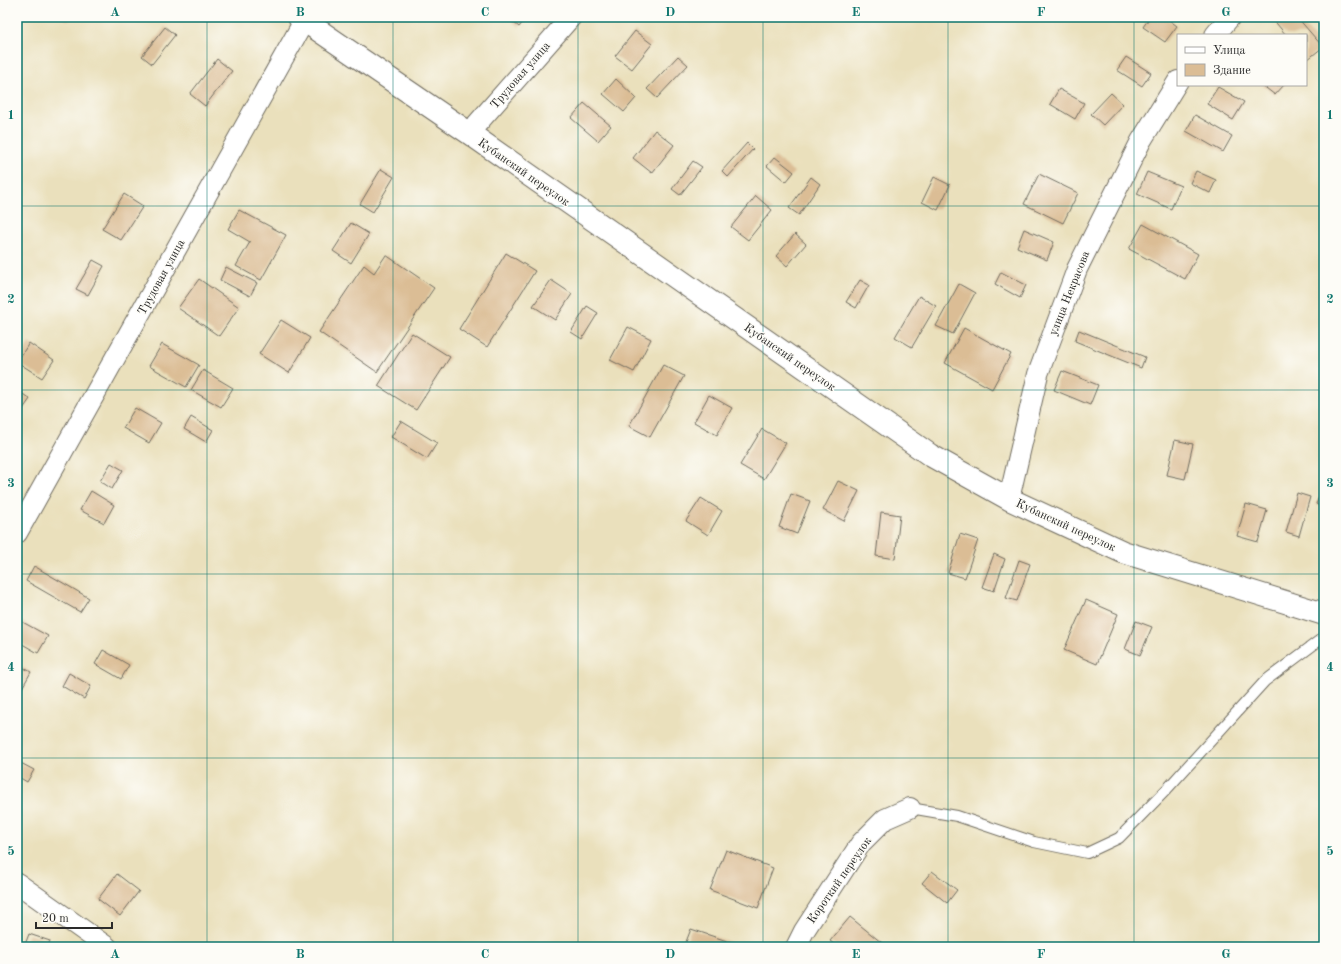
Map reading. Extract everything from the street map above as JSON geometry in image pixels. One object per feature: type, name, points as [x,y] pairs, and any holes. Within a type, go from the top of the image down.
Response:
[{"type":"street","name":"Трудовая улица","points":[[469,133],[571,17]]},
{"type":"street","points":[[1216,34],[1230,17]]},
{"type":"street","name":"Трудовая улица","points":[[17,533],[302,19]]},
{"type":"street","name":"Кубанский переулок","points":[[302,19],[469,133],[930,455],[1009,499],[1123,552],[1324,614]]},
{"type":"street","name":"улица Некрасова","points":[[1009,499],[1038,374],[1077,269],[1141,141],[1177,83]]},
{"type":"street","name":"Короткий переулок","points":[[796,947],[804,931],[862,843],[886,819],[910,808]]},
{"type":"street","points":[[17,883],[107,947]]},
{"type":"lane","points":[[910,808],[957,816],[1034,842],[1087,853],[1119,838],[1167,789],[1265,681],[1324,637]]},
{"type":"building","points":[[61,17],[71,17],[69,21]]},
{"type":"building","points":[[507,17],[527,17],[519,27]]},
{"type":"building","points":[[1150,17],[1165,17],[1177,26],[1165,42],[1143,27]]},
{"type":"building","points":[[1297,17],[1323,47],[1307,60],[1307,34],[1285,34],[1272,18]]},
{"type":"building","points":[[165,27],[175,35],[152,64],[142,56]]},
{"type":"building","points":[[635,31],[652,44],[632,69],[615,56]]},
{"type":"building","points":[[678,56],[688,65],[657,98],[647,89]]},
{"type":"building","points":[[1126,57],[1151,73],[1142,86],[1117,70]]},
{"type":"building","points":[[217,59],[232,71],[205,106],[190,94]]},
{"type":"building","points":[[616,79],[636,98],[624,112],[603,94]]},
{"type":"building","points":[[1263,86],[1283,86],[1275,95]]},
{"type":"building","points":[[1218,87],[1244,102],[1233,120],[1207,104]]},
{"type":"building","points":[[1059,89],[1084,103],[1075,119],[1050,104]]},
{"type":"building","points":[[1111,93],[1123,104],[1103,125],[1091,114]]},
{"type":"building","points":[[584,103],[611,126],[598,141],[571,118]]},
{"type":"building","points":[[1195,115],[1232,136],[1223,152],[1186,131]]},
{"type":"building","points":[[655,130],[674,145],[652,173],[633,158]]},
{"type":"building","points":[[747,143],[753,149],[728,177],[722,171]]},
{"type":"building","points":[[775,157],[794,172],[786,182],[767,166]]},
{"type":"building","points":[[693,161],[702,167],[680,195],[672,189]]},
{"type":"building","points":[[381,169],[394,177],[373,212],[360,204]]},
{"type":"building","points":[[1196,171],[1216,180],[1210,193],[1190,183]]},
{"type":"building","points":[[1147,172],[1181,186],[1171,209],[1137,194]]},
{"type":"building","points":[[1039,174],[1078,193],[1063,223],[1024,204]]},
{"type":"building","points":[[811,177],[820,184],[799,215],[789,208]]},
{"type":"building","points":[[934,177],[950,185],[938,210],[922,202]]},
{"type":"building","points":[[124,194],[143,206],[121,240],[102,229]]},
{"type":"building","points":[[756,196],[772,210],[748,240],[731,227]]},
{"type":"building","points":[[239,210],[286,235],[261,280],[236,266],[250,242],[228,229]]},
{"type":"building","points":[[351,223],[369,234],[351,263],[333,251]]},
{"type":"building","points":[[1143,224],[1198,254],[1185,279],[1129,249]]},
{"type":"building","points":[[1024,229],[1054,242],[1047,260],[1017,247]]},
{"type":"building","points":[[795,234],[806,244],[787,266],[776,256]]},
{"type":"building","points":[[506,253],[535,271],[487,347],[459,329]]},
{"type":"building","points":[[386,255],[434,288],[377,372],[319,332],[364,265],[374,273]]},
{"type":"building","points":[[93,260],[104,266],[88,295],[76,289]]},
{"type":"building","points":[[226,267],[257,283],[250,296],[220,280]]},
{"type":"building","points":[[1001,272],[1026,285],[1020,298],[995,284]]},
{"type":"building","points":[[199,279],[239,307],[219,336],[178,308]]},
{"type":"building","points":[[551,280],[572,294],[555,320],[533,306]]},
{"type":"building","points":[[860,280],[869,285],[856,308],[846,302]]},
{"type":"building","points":[[959,284],[975,293],[953,334],[936,326]]},
{"type":"building","points":[[919,296],[936,306],[912,347],[895,337]]},
{"type":"building","points":[[587,306],[598,313],[582,339],[571,332]]},
{"type":"building","points":[[281,320],[310,338],[289,373],[259,354]]},
{"type":"building","points":[[628,327],[651,339],[634,372],[610,360]]},
{"type":"building","points":[[964,328],[1011,354],[992,389],[945,363]]},
{"type":"building","points":[[1079,330],[1145,357],[1141,368],[1075,341]]},
{"type":"building","points":[[412,333],[450,357],[416,410],[378,386]]},
{"type":"building","points":[[29,343],[54,360],[42,378],[17,362]]},
{"type":"building","points":[[162,344],[199,365],[186,387],[149,366]]},
{"type":"building","points":[[663,365],[684,376],[650,437],[629,426]]},
{"type":"building","points":[[203,370],[233,388],[221,407],[191,390]]},
{"type":"building","points":[[1062,371],[1098,385],[1090,405],[1054,390]]},
{"type":"building","points":[[17,390],[30,399],[18,416],[17,416]]},
{"type":"building","points":[[709,395],[732,408],[717,435],[694,422]]},
{"type":"building","points":[[135,408],[161,423],[149,443],[123,428]]},
{"type":"building","points":[[191,417],[213,430],[206,442],[184,429]]},
{"type":"building","points":[[401,421],[437,443],[427,459],[391,437]]},
{"type":"building","points":[[762,429],[786,443],[764,479],[740,465]]},
{"type":"building","points":[[1175,440],[1193,444],[1185,479],[1167,475]]},
{"type":"building","points":[[111,463],[123,470],[112,489],[100,481]]},
{"type":"building","points":[[838,481],[859,491],[844,521],[823,510]]},
{"type":"building","points":[[1324,485],[1324,508],[1316,504]]},
{"type":"building","points":[[91,491],[114,505],[104,523],[80,510]]},
{"type":"building","points":[[1297,493],[1310,497],[1299,536],[1286,532]]},
{"type":"building","points":[[791,494],[810,501],[797,534],[779,527]]},
{"type":"building","points":[[701,498],[722,511],[708,535],[686,521]]},
{"type":"building","points":[[1246,504],[1267,510],[1258,542],[1237,536]]},
{"type":"building","points":[[881,512],[900,515],[895,559],[876,556]]},
{"type":"building","points":[[960,534],[978,540],[965,578],[948,573]]},
{"type":"building","points":[[994,554],[1005,559],[994,591],[982,587]]},
{"type":"building","points":[[1019,560],[1030,564],[1017,601],[1006,598]]},
{"type":"building","points":[[34,566],[89,598],[80,612],[26,581]]},
{"type":"building","points":[[1086,600],[1118,614],[1097,664],[1064,650]]},
{"type":"building","points":[[17,619],[48,636],[38,653],[17,641]]},
{"type":"building","points":[[1136,621],[1152,627],[1140,655],[1125,649]]},
{"type":"building","points":[[103,650],[129,665],[121,679],[95,664]]},
{"type":"building","points":[[17,664],[31,672],[22,688],[17,685]]},
{"type":"building","points":[[69,673],[91,686],[84,699],[62,686]]},
{"type":"building","points":[[17,761],[34,770],[27,782],[17,776]]},
{"type":"building","points":[[726,850],[773,868],[758,908],[710,890]]},
{"type":"building","points":[[932,871],[957,890],[947,903],[922,883]]},
{"type":"building","points":[[117,874],[139,891],[120,916],[98,899]]},
{"type":"building","points":[[850,917],[887,947],[838,947],[830,941]]},
{"type":"building","points":[[691,929],[736,944],[735,947],[684,947]]},
{"type":"building","points":[[29,934],[50,941],[47,947],[24,947]]}]
